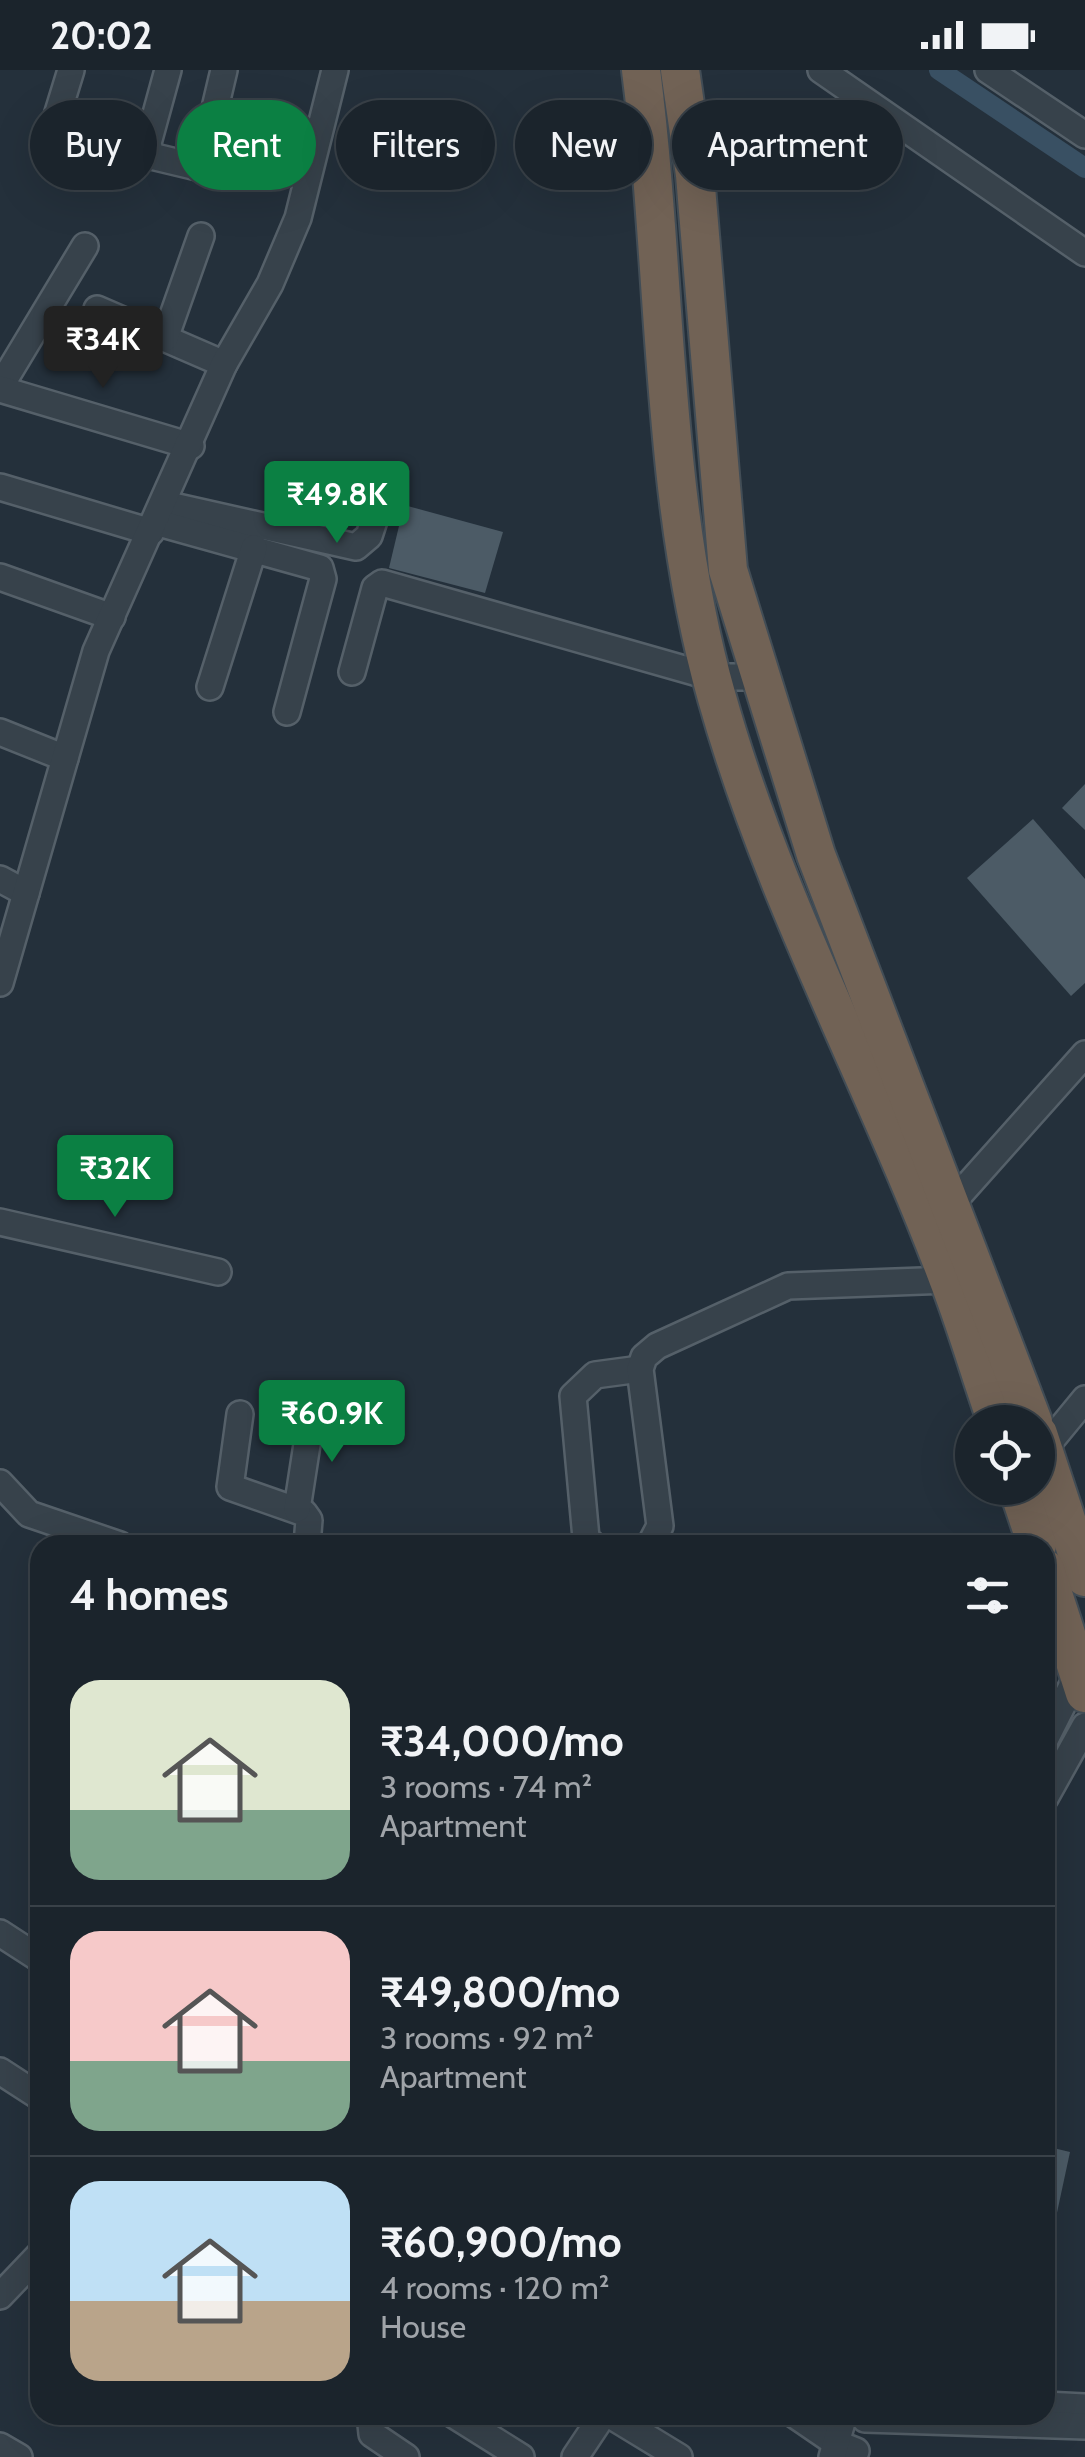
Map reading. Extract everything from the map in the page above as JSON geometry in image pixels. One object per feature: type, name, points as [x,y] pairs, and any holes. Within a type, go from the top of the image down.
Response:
[{"type":"highway","points":[[641,70],[676,496],[692,596],[712,677],[792,913],[948,1280],[990,1405]]},
{"type":"highway","points":[[680,70],[695,175],[728,570],[816,855],[1027,1405]]},
{"type":"highway","points":[[1055,1486],[1085,1577]]},
{"type":"highway","points":[[1024,1505],[1034,1535]]},
{"type":"highway","points":[[1055,1602],[1074,1668]]},
{"type":"street","points":[[62,100],[71,70]]},
{"type":"street","points":[[168,70],[148,143],[151,156],[177,162]]},
{"type":"street","points":[[216,100],[224,70]]},
{"type":"street","points":[[0,984],[96,651],[191,446],[224,364],[270,284],[298,218],[335,70]]},
{"type":"street","points":[[821,70],[1085,253]]},
{"type":"street","points":[[988,70],[1085,135]]},
{"type":"street","points":[[165,338],[201,236]]},
{"type":"street","points":[[85,246],[0,388],[191,446]]},
{"type":"street","points":[[98,309],[224,364]]},
{"type":"street","points":[[0,487],[157,519],[356,547],[369,536],[384,493]]},
{"type":"street","points":[[157,519],[320,568],[324,579],[287,712]]},
{"type":"street","points":[[210,687],[254,548]]},
{"type":"street","points":[[0,577],[112,617]]},
{"type":"street","points":[[352,672],[375,588],[382,583],[712,677],[761,677]]},
{"type":"street","points":[[0,732],[65,758]]},
{"type":"street","points":[[0,879],[26,893]]},
{"type":"street","points":[[952,1203],[1085,1054]]},
{"type":"street","points":[[0,1222],[218,1272]]},
{"type":"street","points":[[655,1535],[660,1526],[640,1369],[644,1357],[656,1346],[788,1286],[948,1280]]},
{"type":"street","points":[[586,1535],[573,1396],[594,1376],[640,1369]]},
{"type":"street","points":[[1055,1422],[1085,1399]]},
{"type":"street","points":[[298,1509],[312,1412]]},
{"type":"street","points":[[240,1414],[230,1487],[298,1509],[308,1520],[307,1535]]},
{"type":"street","points":[[0,1484],[29,1514],[91,1535]]},
{"type":"street","points":[[1055,1715],[1074,1668]]},
{"type":"street","points":[[1055,1780],[1085,1726]]},
{"type":"street","points":[[0,1934],[30,1953]]},
{"type":"street","points":[[0,2072],[30,2092]]},
{"type":"street","points":[[0,2296],[30,2264]]},
{"type":"street","points":[[1055,2404],[1085,2406]]},
{"type":"street","points":[[371,2425],[372,2434],[406,2457]]},
{"type":"street","points":[[470,2425],[520,2457]]},
{"type":"street","points":[[576,2457],[599,2425]]},
{"type":"street","points":[[623,2425],[679,2457]]},
{"type":"street","points":[[808,2425],[844,2452],[854,2425]]},
{"type":"street","points":[[1055,2425],[1085,2426]]},
{"type":"street","points":[[0,2446],[18,2457]]},
{"type":"building","points":[[404,505],[503,532],[485,593],[389,568]]},
{"type":"building","points":[[1085,784],[1085,830],[1062,808]]},
{"type":"building","points":[[1033,819],[1085,879],[1085,983],[1071,996],[967,878]]},
{"type":"building","points":[[1055,2148],[1070,2152],[1055,2222]]},
{"type":"waterway","points":[[939,70],[1085,168]]}]
